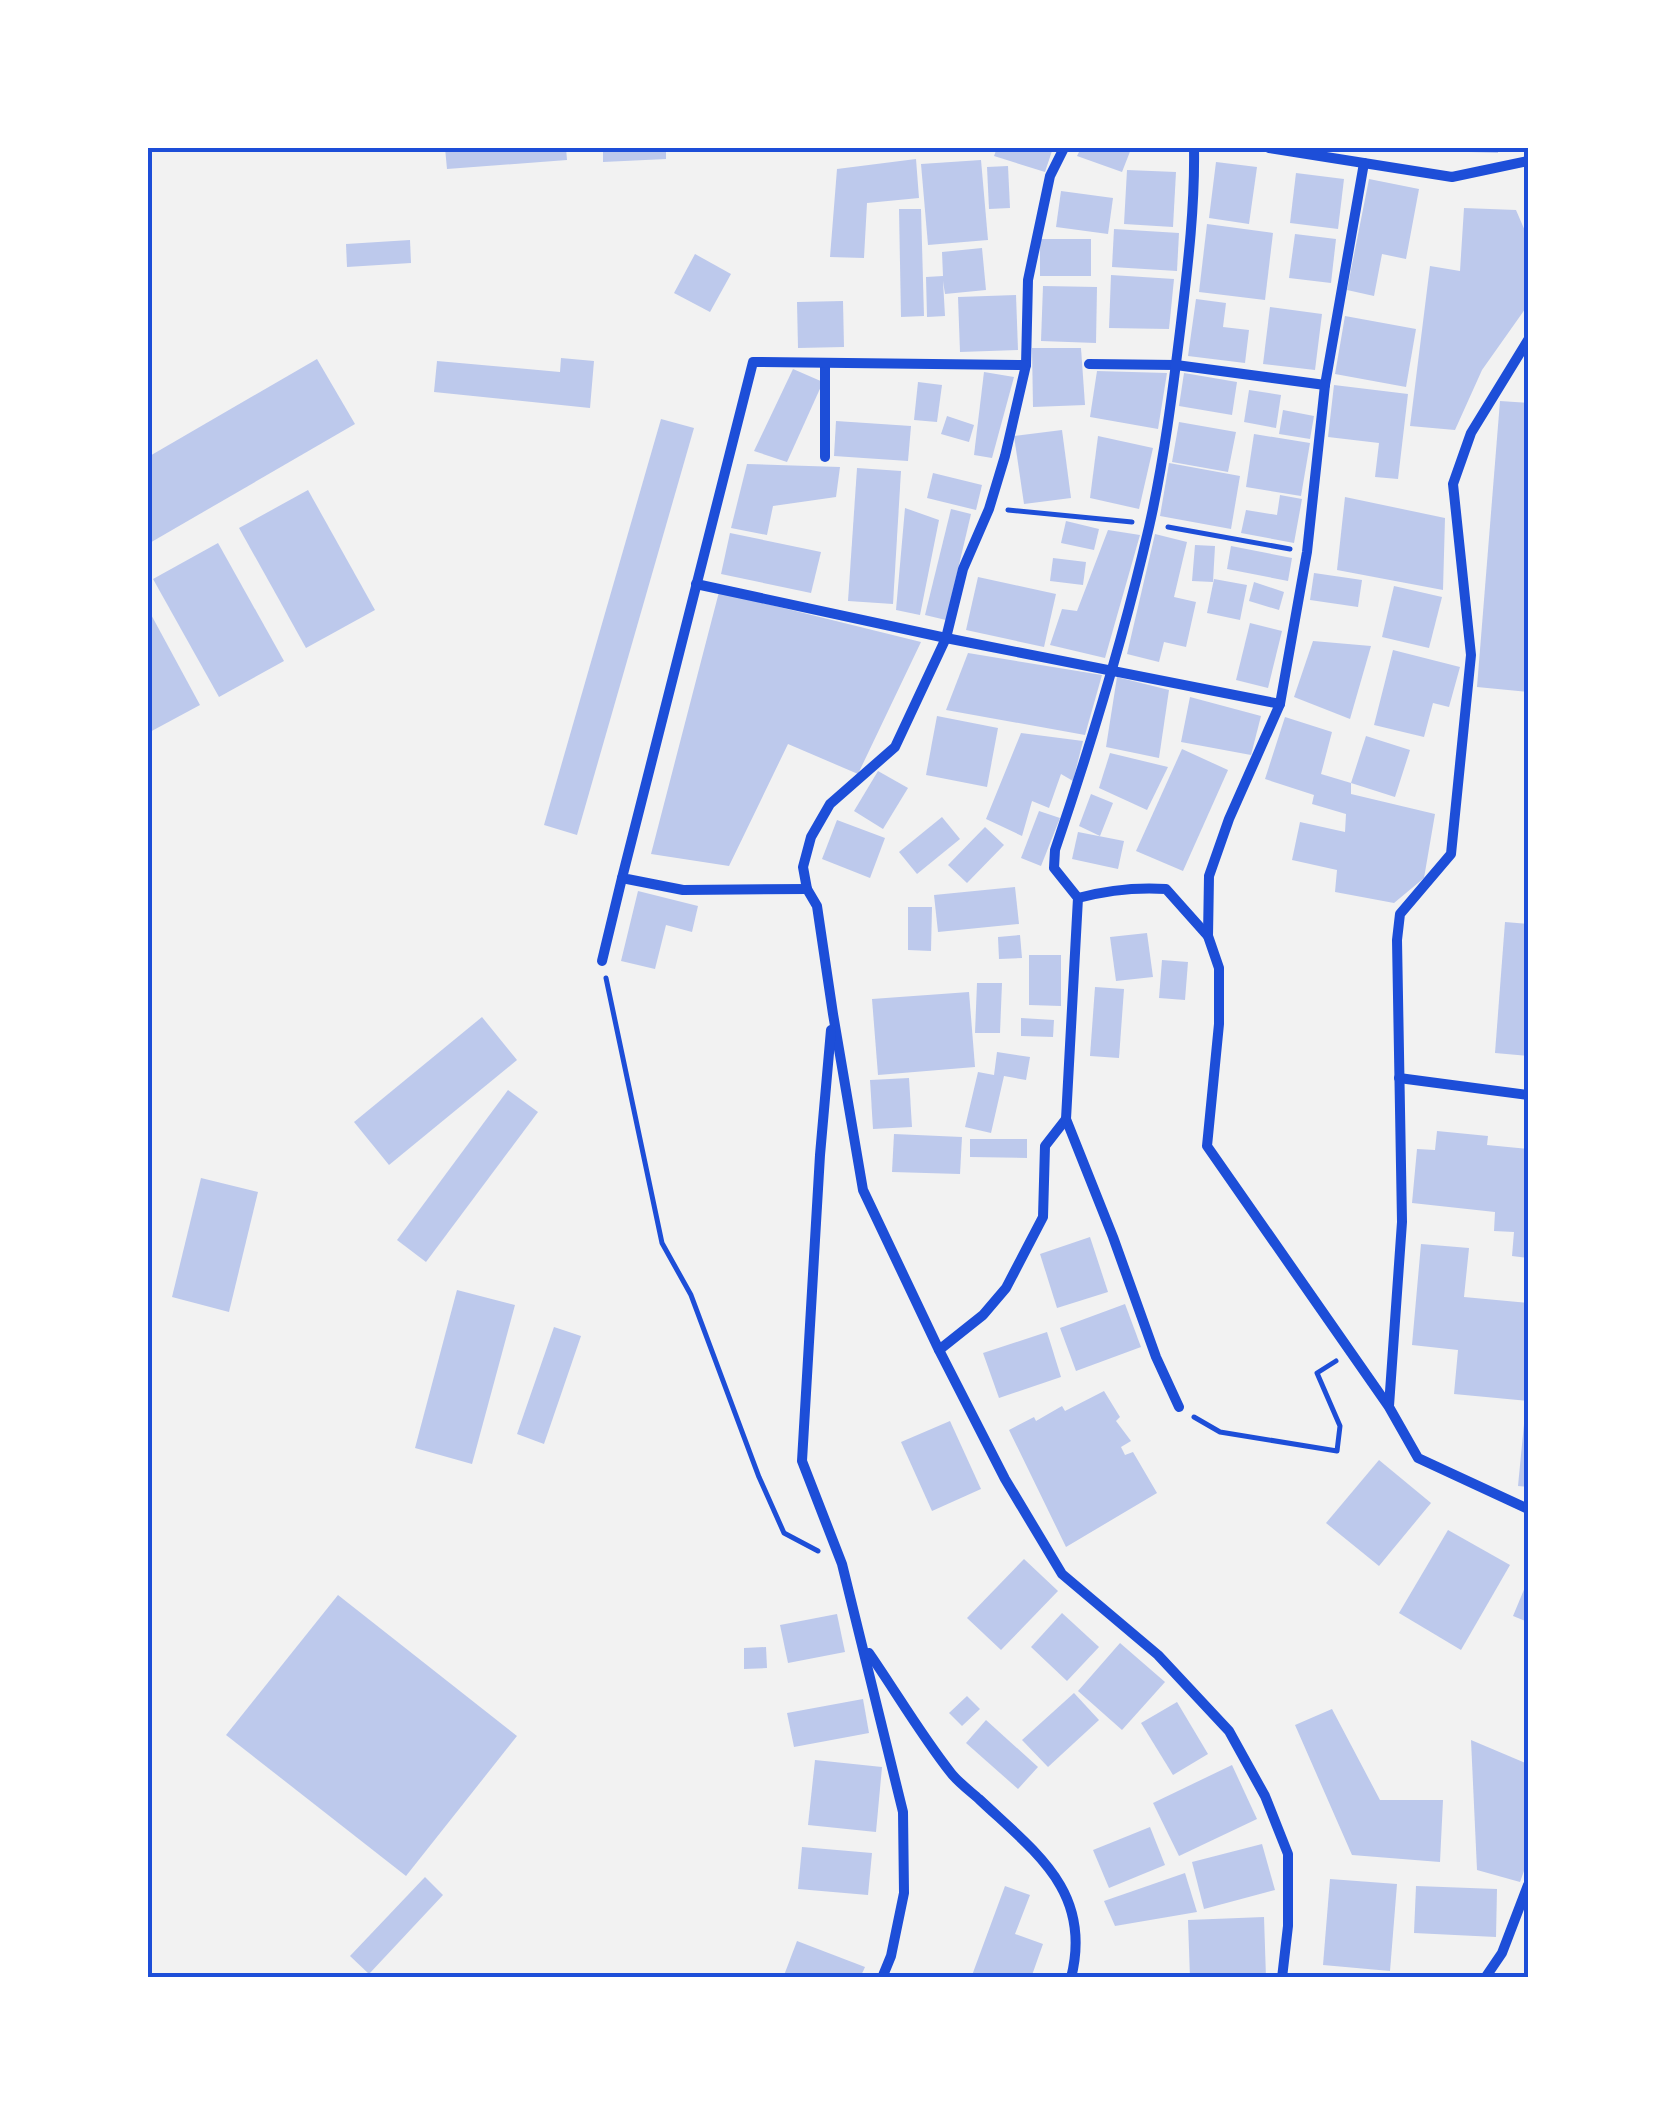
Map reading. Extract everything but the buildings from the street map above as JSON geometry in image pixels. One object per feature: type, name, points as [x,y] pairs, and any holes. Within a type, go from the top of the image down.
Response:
[{"type":"street","points":[[1064,148],[1050,176],[1028,280],[1026,365],[1005,456],[990,509],[962,569],[946,638],[895,747],[830,804],[811,837],[803,867],[817,906],[863,1190],[1004,1478],[1062,1574],[1158,1655],[1229,1731],[1265,1796],[1288,1854],[1288,1926],[1282,1978]]},
{"type":"street","points":[[1179,1408],[1066,1119],[1078,898],[1054,868],[1055,850],[1112,669],[1150,524],[1176,365],[1193,207],[1194,148]]},
{"type":"street","points":[[1269,148],[1452,177],[1528,161]]},
{"type":"street","points":[[1364,164],[1325,385],[1308,552],[1280,704],[1229,819],[1209,876],[1208,936],[1219,968],[1219,1024],[1206,1146],[1389,1406],[1418,1458],[1528,1509]]},
{"type":"street","points":[[1389,1406],[1402,1222],[1397,940],[1400,914],[1450,854],[1470,655],[1453,484],[1471,433],[1528,340]]},
{"type":"street","points":[[602,961],[753,362],[1026,365]]},
{"type":"street","points":[[825,362],[825,457]]},
{"type":"street","points":[[1089,364],[1176,365],[1325,385]]},
{"type":"street","points":[[696,584],[1280,704]]},
{"type":"street","points":[[622,878],[683,890],[808,889]]},
{"type":"street","points":[[1078,898],[1105,891],[1166,889],[1208,936]]},
{"type":"street","points":[[832,1014],[802,1461],[842,1564],[904,1812],[904,1892],[891,1956],[882,1978]]},
{"type":"street","points":[[1399,1078],[1528,1095]]},
{"type":"street","points":[[939,1350],[983,1315],[1006,1288],[1043,1218],[1045,1146],[1066,1119]]},
{"type":"street","points":[[864,1645],[953,1775],[1053,1872],[1066,1893],[1075,1923],[1071,1978]]},
{"type":"street","points":[[1485,1978],[1502,1953],[1528,1886]]},
{"type":"path","points":[[602,961],[662,1243],[691,1295],[784,1533],[842,1564]]},
{"type":"path","points":[[1179,1408],[1220,1432],[1337,1451],[1340,1426],[1317,1372],[1351,1352]]}]
